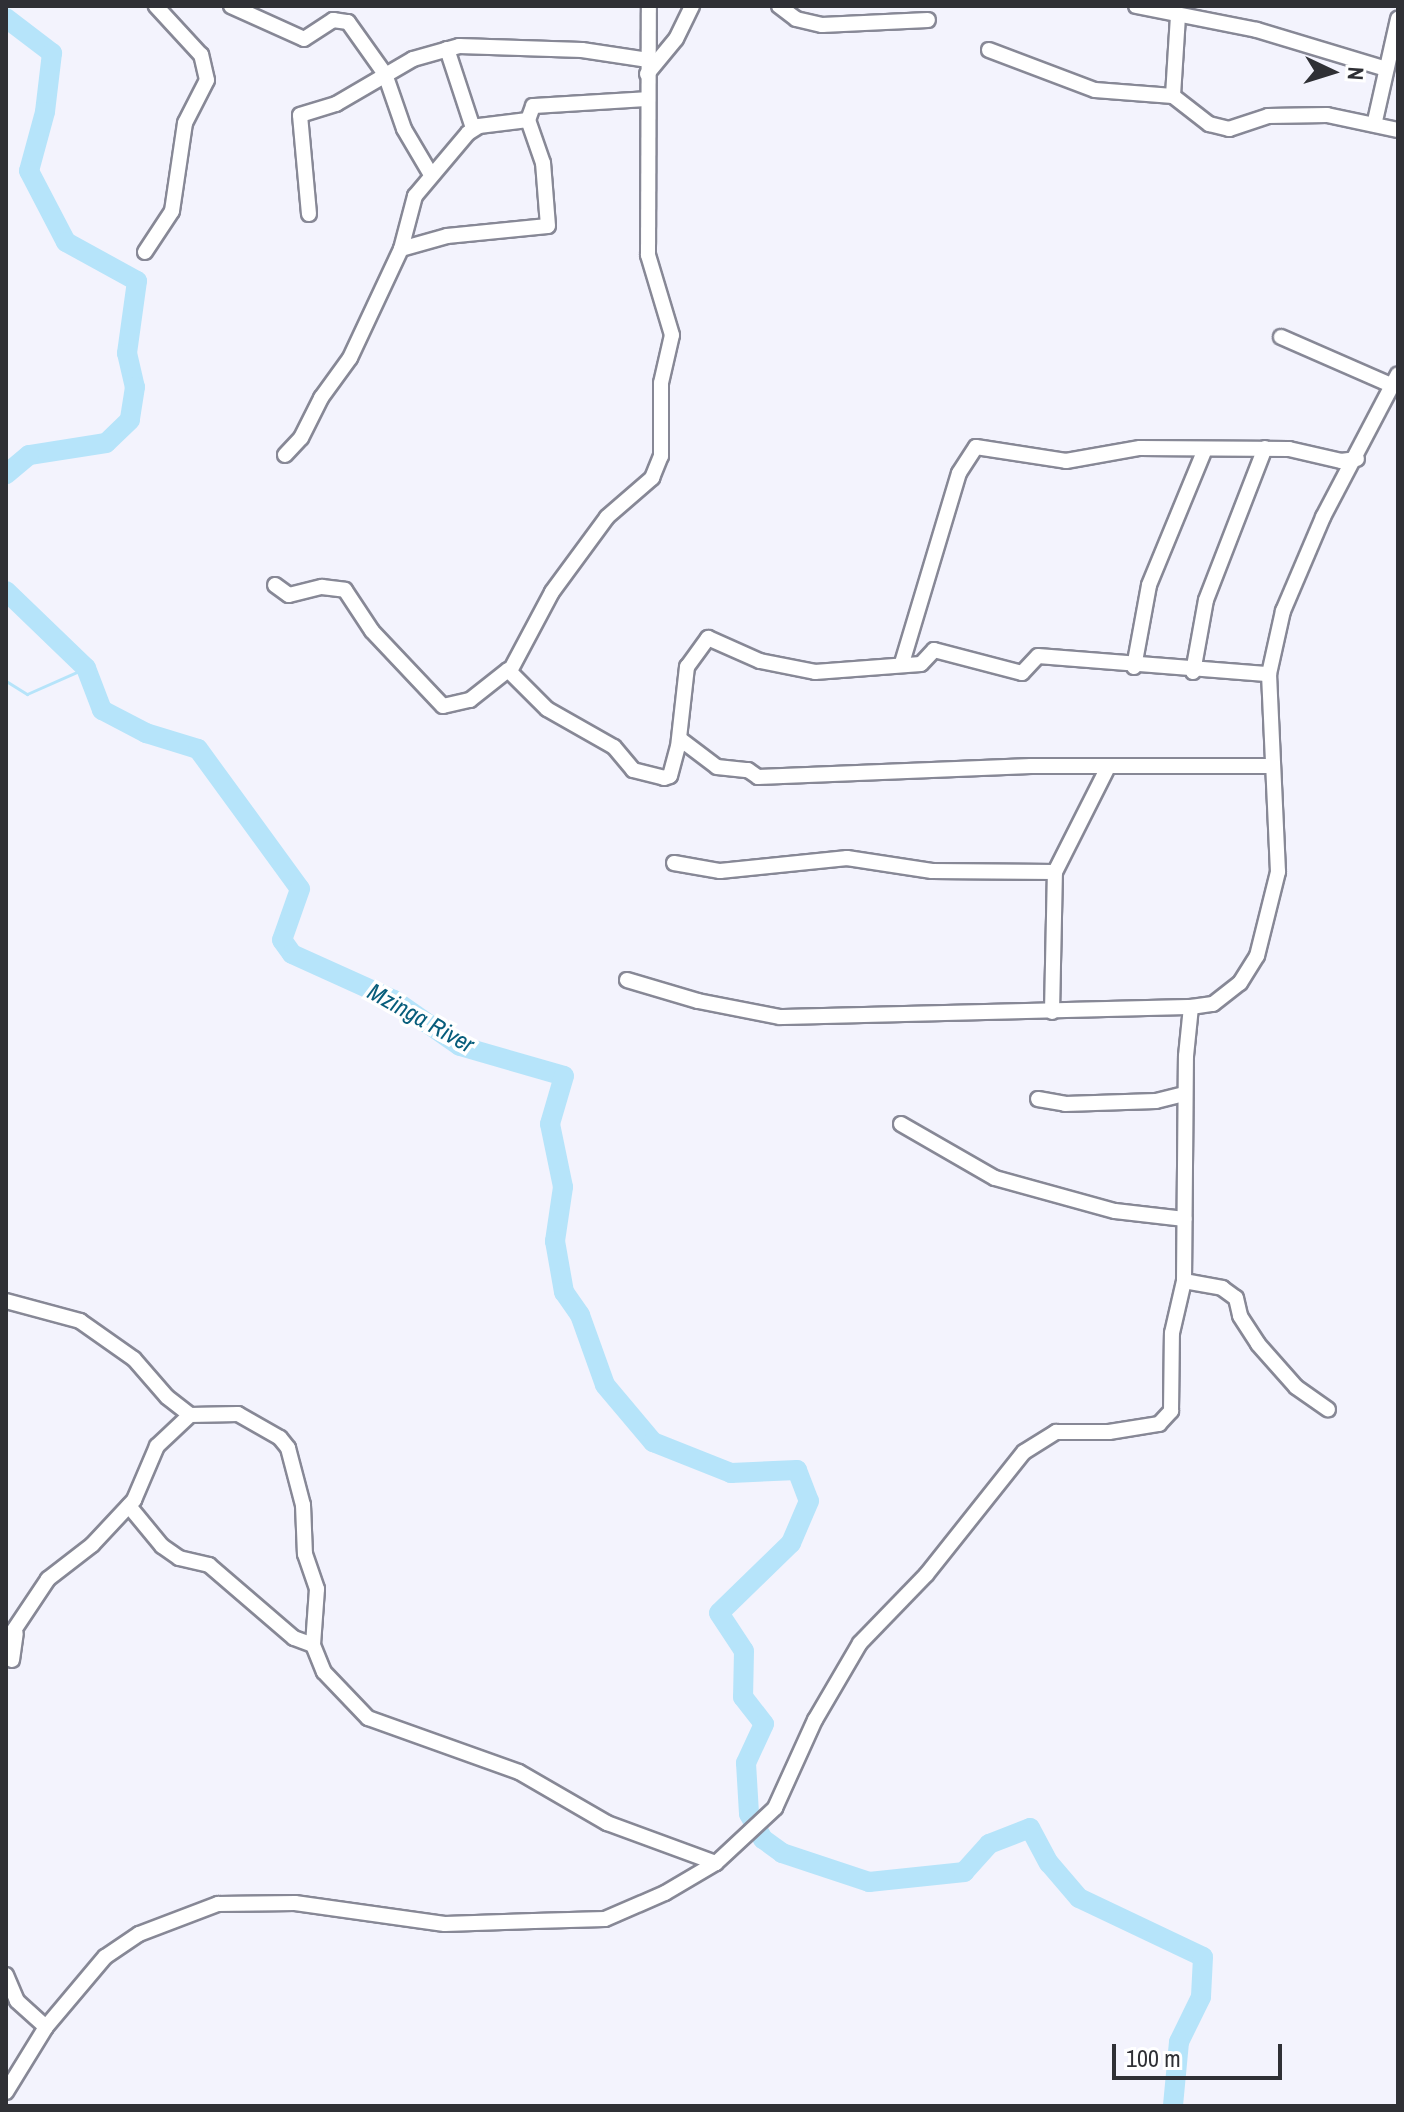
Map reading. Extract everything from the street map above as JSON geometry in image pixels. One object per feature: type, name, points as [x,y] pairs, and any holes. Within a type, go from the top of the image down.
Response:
[{"type":"street","points":[[145,252],[172,211],[185,123],[207,80],[201,55],[156,6]]},
{"type":"street","points":[[231,6],[304,39],[342,12],[385,74],[408,139],[430,173]]},
{"type":"street","points":[[275,585],[289,595],[322,587],[345,590],[372,631],[443,706],[470,700],[510,671],[552,592],[607,517],[652,478],[661,456],[661,383],[672,335],[648,255],[649,6]]},
{"type":"street","points":[[648,67],[676,39],[692,6]]},
{"type":"street","points":[[779,6],[796,19],[822,25],[928,20]]},
{"type":"street","points":[[1136,6],[1257,30],[1386,69]]},
{"type":"street","points":[[1173,96],[1178,16]]},
{"type":"street","points":[[1375,121],[1398,19]]},
{"type":"street","points":[[309,214],[297,119],[336,104],[385,74],[447,49],[542,47],[648,67]]},
{"type":"street","points":[[447,49],[473,128]]},
{"type":"street","points":[[989,50],[1095,90],[1173,96],[1220,129],[1290,114],[1375,121],[1398,130]]},
{"type":"street","points":[[285,455],[301,438],[350,358],[401,249],[410,207],[430,173],[473,128],[528,120],[538,104],[647,99]]},
{"type":"street","points":[[401,249],[447,236],[548,226],[543,163],[528,120]]},
{"type":"street","points":[[627,980],[698,1001],[780,1017],[1191,1007],[1213,1004],[1240,983],[1257,956],[1278,872],[1269,674],[1283,611],[1323,517],[1357,459],[1395,380],[1281,337]]},
{"type":"street","points":[[902,663],[959,473],[976,447],[1066,461],[1140,448],[1265,448],[1341,461],[1357,459]]},
{"type":"street","points":[[1193,672],[1206,600],[1265,448]]},
{"type":"street","points":[[1134,667],[1149,585],[1205,449]]},
{"type":"street","points":[[510,671],[547,709],[614,747],[637,772],[668,778],[680,739],[687,667],[708,638],[789,670],[863,671],[902,663],[921,664],[934,650],[1022,673],[1038,656],[1193,672],[1269,674]]},
{"type":"street","points":[[680,739],[717,767],[748,770],[758,777],[1108,767],[1273,766]]},
{"type":"street","points":[[1052,1012],[1055,872],[1108,767]]},
{"type":"street","points":[[674,863],[720,871],[847,858],[932,871],[1055,872]]},
{"type":"street","points":[[6,2092],[46,2027],[105,1957],[139,1934],[218,1904],[295,1903],[445,1924],[605,1919],[716,1863],[768,1816],[860,1643],[926,1575],[1024,1452],[1056,1432],[1109,1432],[1159,1424],[1171,1411],[1172,1333],[1184,1281],[1185,1094],[1191,1007]]},
{"type":"street","points":[[1038,1099],[1065,1104],[1156,1101],[1185,1094]]},
{"type":"street","points":[[901,1124],[995,1178],[1115,1211],[1185,1219]]},
{"type":"street","points":[[1184,1281],[1222,1288],[1236,1298],[1240,1316],[1258,1344],[1296,1387],[1328,1409]]},
{"type":"street","points":[[6,1301],[80,1321],[134,1359],[167,1397],[190,1415],[238,1414],[288,1448],[303,1505],[305,1554],[317,1589],[313,1645],[324,1672],[368,1718],[519,1772],[607,1823],[716,1863]]},
{"type":"street","points":[[12,1660],[11,1637],[48,1579],[92,1545],[129,1506],[157,1446],[190,1415]]},
{"type":"street","points":[[129,1506],[162,1546],[179,1558],[209,1565],[294,1638],[313,1645]]},
{"type":"street","points":[[6,1975],[17,2001],[46,2027]]},
{"type":"waterway","name":"Mzinga River","points":[[6,18],[52,53],[45,112],[29,171],[66,242],[137,281],[127,353],[135,387],[130,420],[106,443],[29,455],[6,474]]},
{"type":"waterway","name":"Mzinga River","points":[[6,591],[86,668],[102,710],[146,733],[198,749],[300,889],[282,940],[292,954],[394,1000],[460,1046],[564,1076],[550,1124],[563,1187],[555,1241],[564,1292],[580,1315],[605,1385],[653,1442],[731,1473],[797,1470],[809,1501],[791,1543],[719,1613],[744,1651],[743,1697],[764,1724],[746,1763],[749,1814],[763,1839],[782,1853],[869,1882],[964,1872],[989,1844],[1030,1828],[1049,1863],[1079,1898],[1203,1957],[1201,1997],[1179,2042],[1173,2106]]},
{"type":"waterway","points":[[6,681],[27,694],[86,668]]}]
